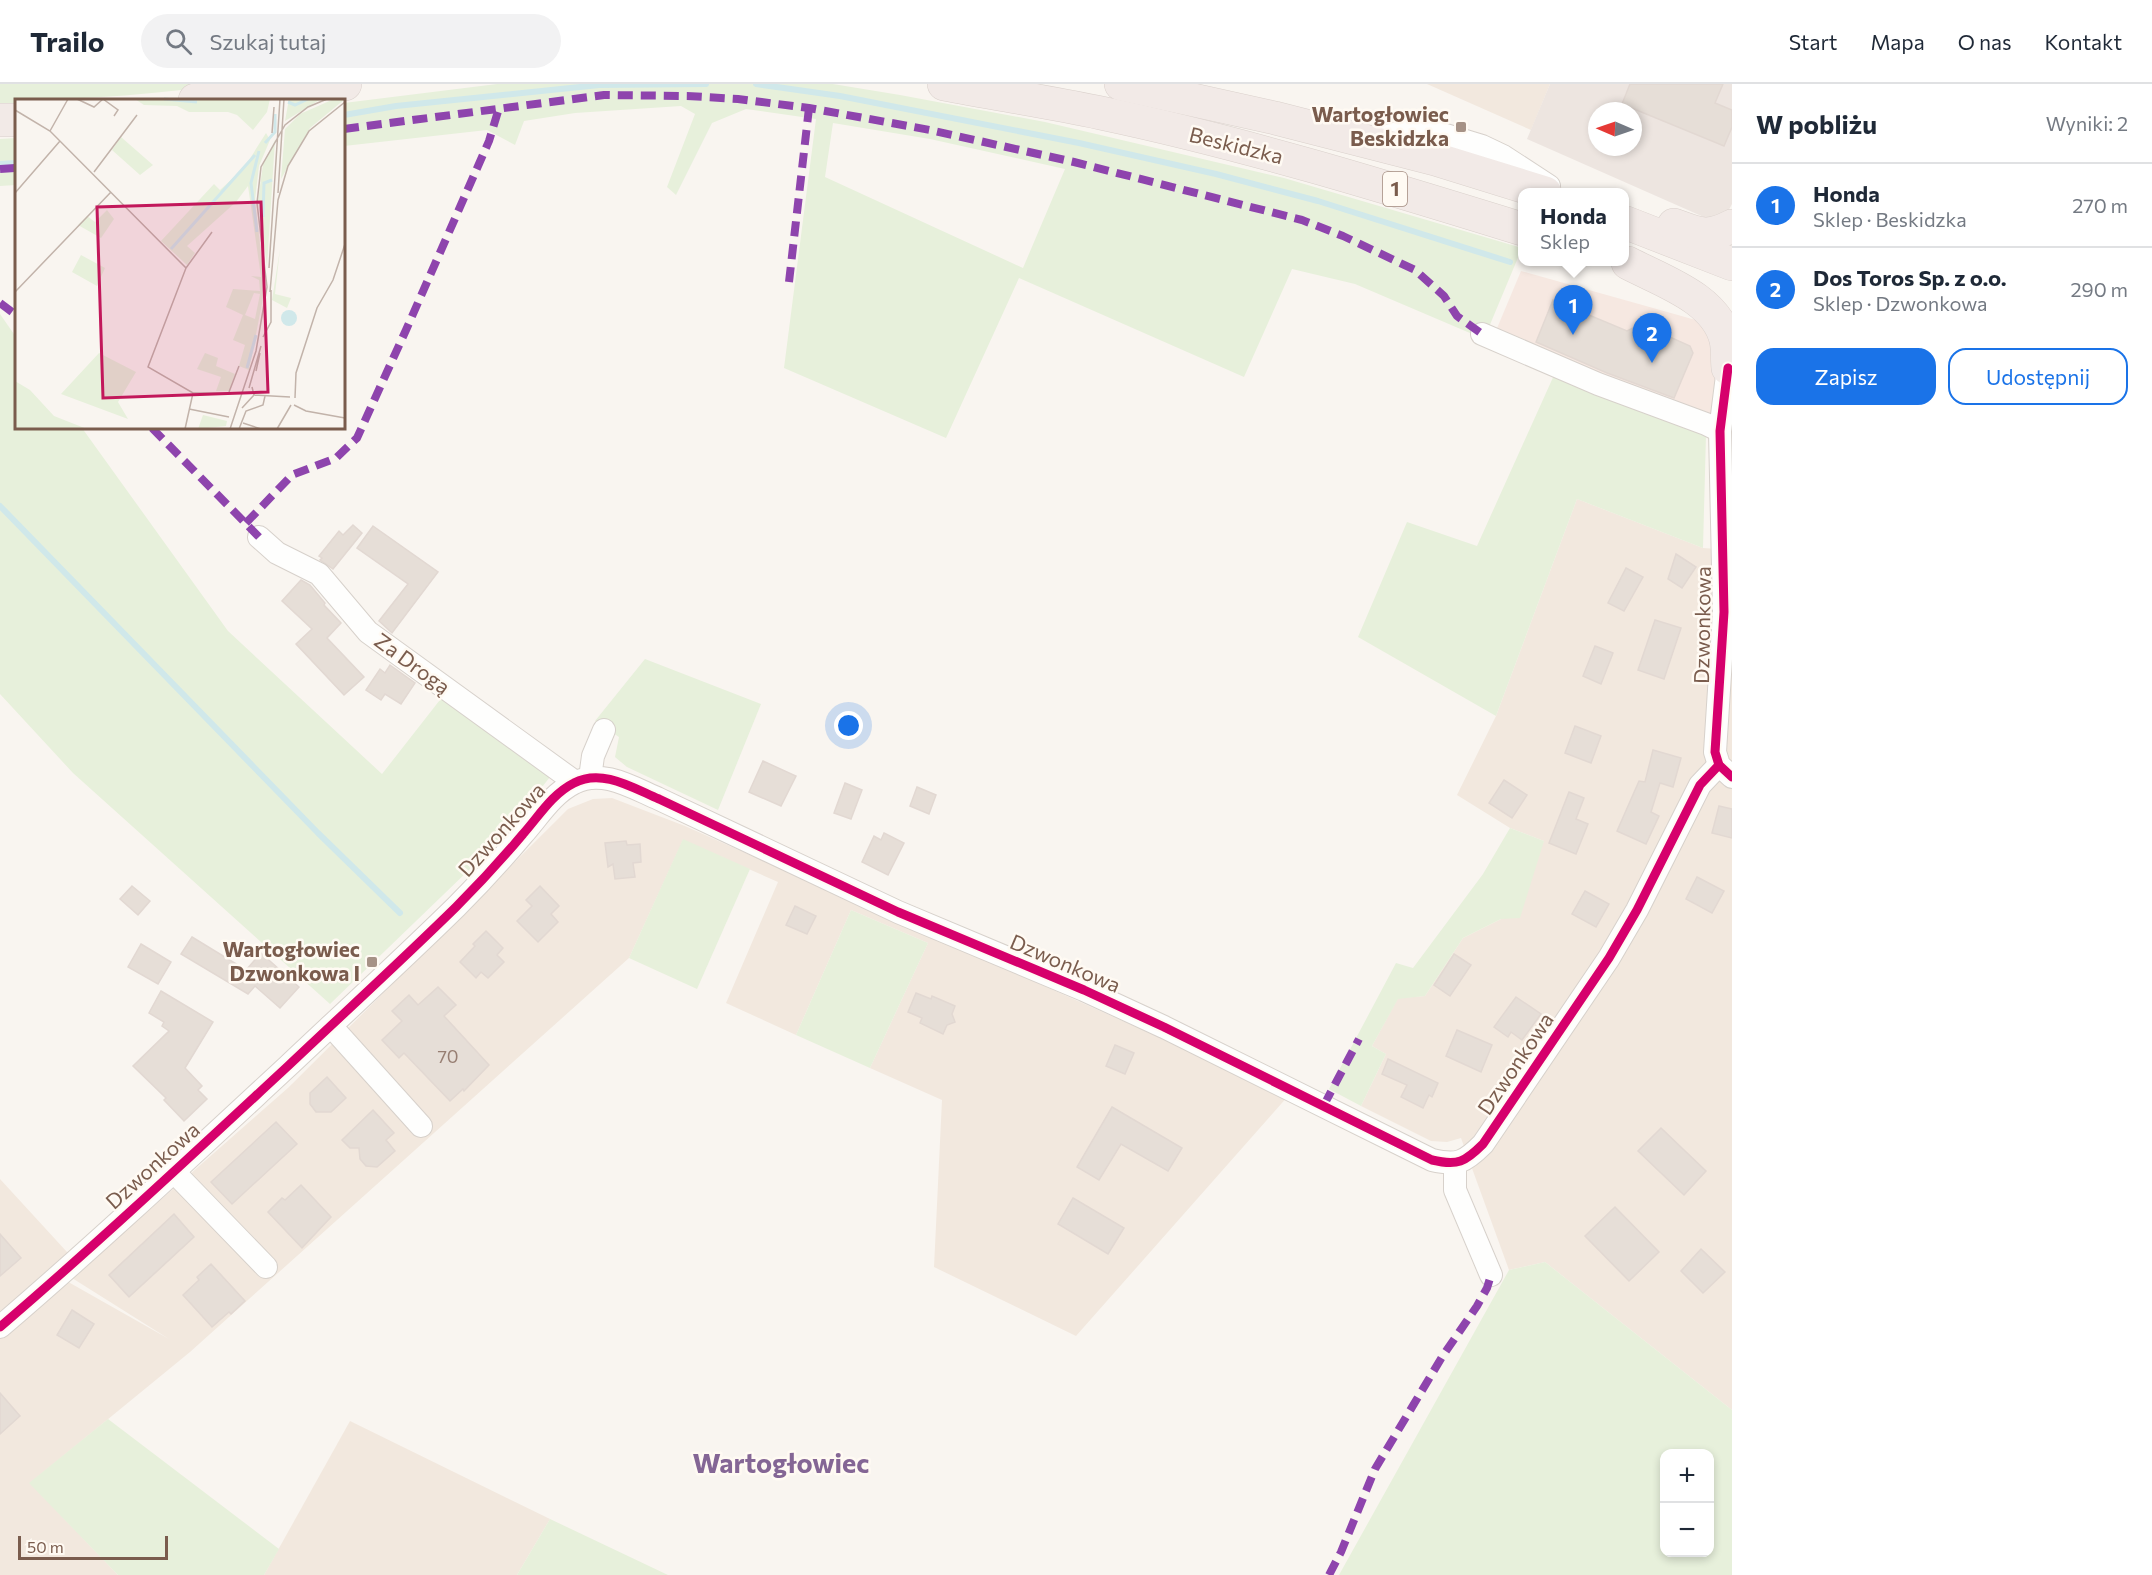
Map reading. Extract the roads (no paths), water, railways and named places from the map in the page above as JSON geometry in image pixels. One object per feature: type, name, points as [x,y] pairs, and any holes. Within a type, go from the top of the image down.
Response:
[{"type":"highway","points":[[204,99],[345,84]]},
{"type":"highway","name":"Beskidzka","points":[[944,84],[1101,113],[1267,153],[1355,177],[1518,228]]},
{"type":"highway","name":"Beskidzka","points":[[1121,84],[1234,109],[1435,159],[1532,188]]},
{"type":"highway","points":[[1629,209],[1702,235],[1722,232],[1732,226]]},
{"type":"highway","points":[[1629,224],[1732,264]]},
{"type":"highway","points":[[1629,263],[1732,298]]},
{"type":"highway","points":[[1629,264],[1703,302],[1717,319],[1726,340],[1730,364]]},
{"type":"street","points":[[1180,84],[1234,109]]},
{"type":"street","points":[[1366,142],[1414,128],[1426,129],[1482,146],[1503,156],[1552,188]]},
{"type":"street","points":[[1482,334],[1598,384],[1720,431]]},
{"type":"street","name":"Dzwonkowa","points":[[0,1327],[174,1172],[456,907],[500,861],[549,802],[561,791],[583,780],[605,778],[620,782],[771,864],[898,912],[1084,990],[1432,1160],[1455,1163],[1465,1161],[1483,1144],[1609,958],[1642,900],[1700,785],[1726,771],[1715,752],[1724,612],[1720,431],[1730,364]]},
{"type":"street","name":"Za Drogą","points":[[259,537],[278,553],[319,574],[368,632],[583,780]]},
{"type":"street","points":[[583,780],[604,730]]},
{"type":"street","points":[[331,1026],[421,1125]]},
{"type":"street","points":[[1455,1163],[1455,1190],[1491,1275]]},
{"type":"street","points":[[174,1172],[266,1267]]},
{"type":"waterway","points":[[345,115],[396,106],[599,85],[706,84]]},
{"type":"waterway","points":[[756,84],[840,96],[1079,143],[1216,174],[1318,201],[1510,262]]},
{"type":"waterway","points":[[0,164],[15,163]]},
{"type":"waterway","points":[[0,506],[318,833],[400,913]]},
{"type":"place","name":"Wartogłowiec Beskidzka","points":[[1461,127]]},
{"type":"place","name":"Honda","points":[[1573,335]]},
{"type":"place","name":"Dos Toros Sp. z o.o.","points":[[1652,363]]},
{"type":"place","name":"Wartogłowiec Dzwonkowa I","points":[[372,962]]},
{"type":"district","name":"Wartogłowiec","points":[[781,1464]]}]
